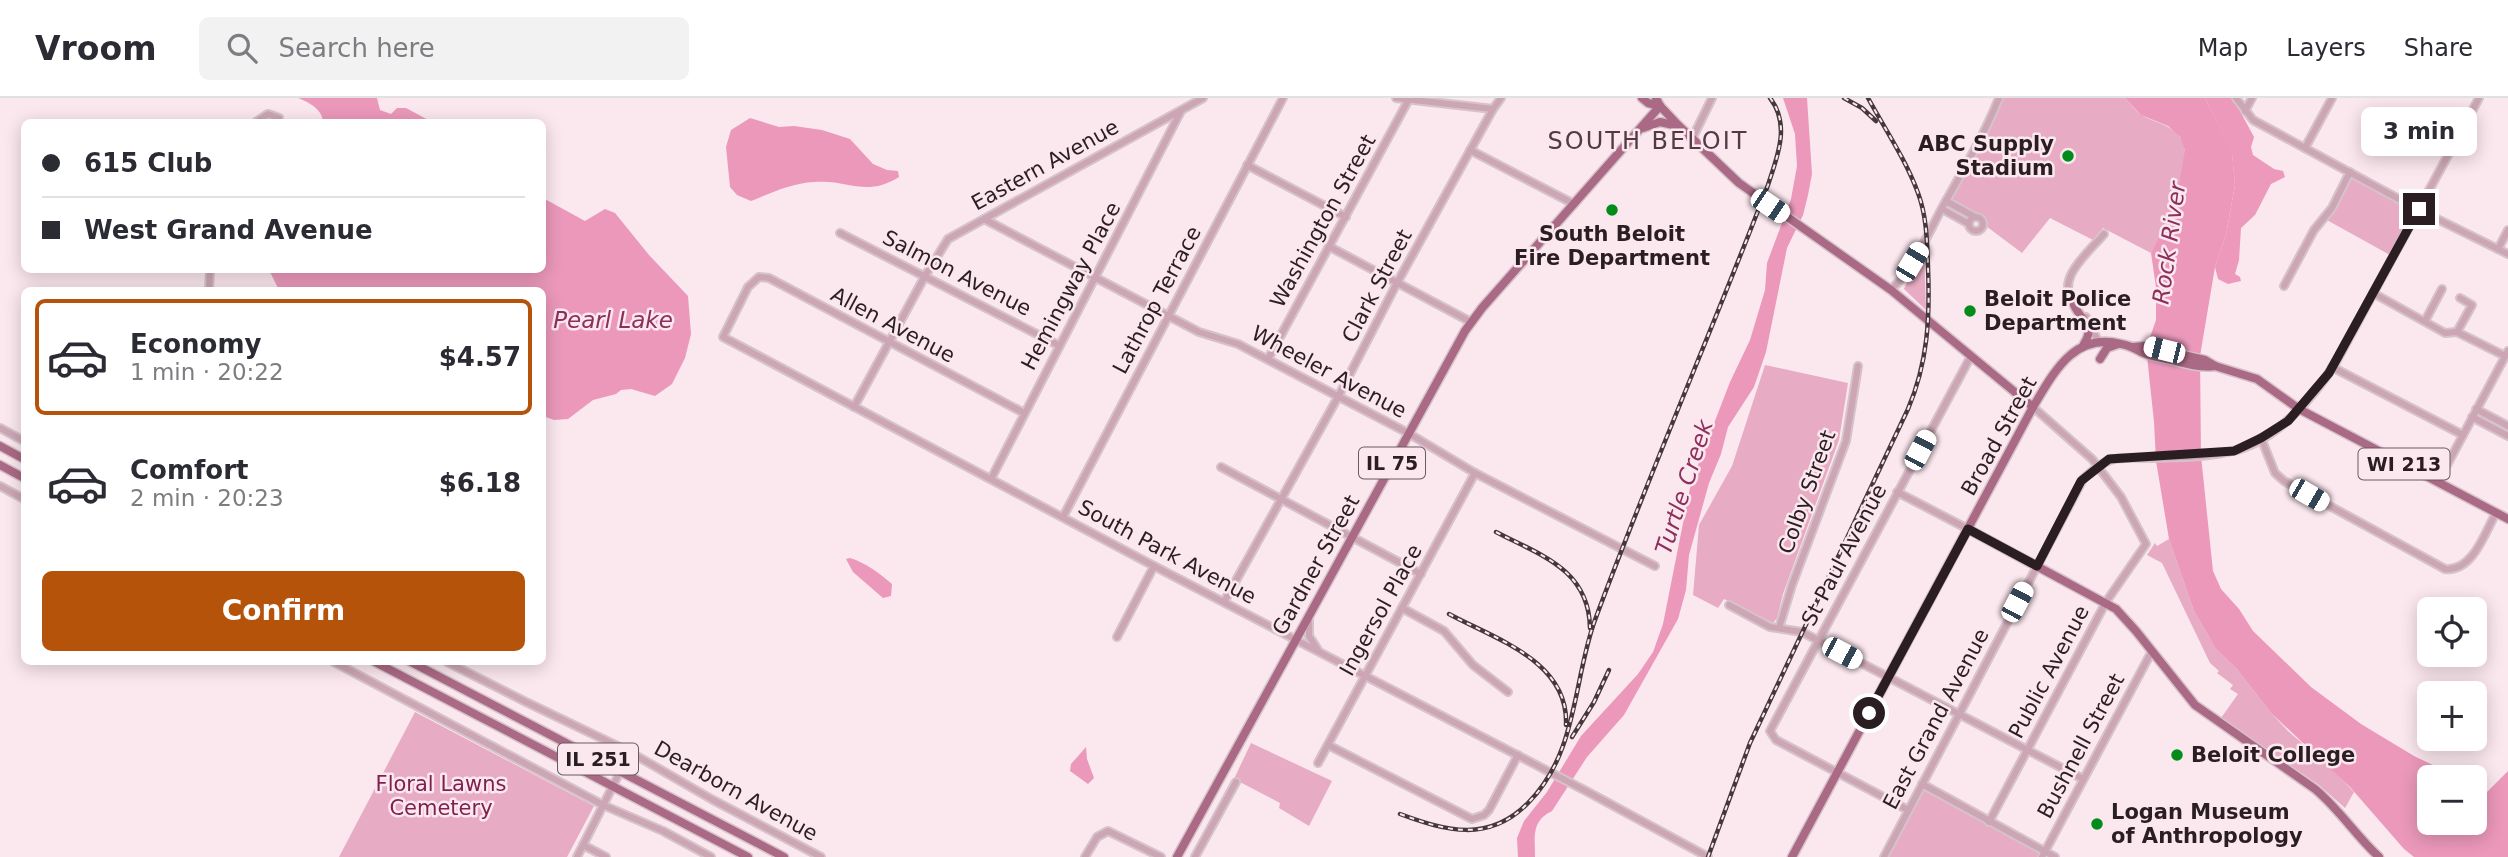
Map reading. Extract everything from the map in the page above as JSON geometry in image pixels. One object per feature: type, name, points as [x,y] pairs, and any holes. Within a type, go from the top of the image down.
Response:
[{"type":"main road","points":[[1642,98],[1648,103],[1658,102],[1679,127],[1739,183],[1892,290],[2033,407]]},
{"type":"main road","name":"Gardner Street","points":[[1177,857],[1408,433],[1471,323],[1640,129],[1658,102]]},
{"type":"main road","points":[[1640,129],[1660,122],[1679,127]]},
{"type":"main road","points":[[2072,303],[2089,327],[2088,337],[2082,345]]},
{"type":"main road","name":"WI 213","points":[[2082,345],[2098,341],[2120,343],[2215,366],[2262,382],[2299,409],[2508,519]]},
{"type":"main road","points":[[2100,359],[2108,348],[2120,343]]},
{"type":"main road","name":"Broad Street","points":[[1792,857],[2033,407],[2051,378],[2082,345]]},
{"type":"main road","points":[[0,446],[21,457]]},
{"type":"main road","points":[[0,465],[21,476]]},
{"type":"main road","points":[[1968,529],[2106,602],[2124,617],[2195,705],[2323,796],[2379,857]]},
{"type":"main road","name":"IL 251","points":[[381,665],[748,857]]},
{"type":"main road","name":"IL 251","points":[[417,665],[784,857]]},
{"type":"street","name":"Eastern Avenue","points":[[925,276],[948,239],[1203,98]]},
{"type":"street","name":"Lathrop Terrace","points":[[1063,517],[1283,98]]},
{"type":"street","points":[[1396,98],[1493,109]]},
{"type":"street","name":"Clark Street","points":[[1224,602],[1338,397],[1397,282],[1501,98]]},
{"type":"street","points":[[1692,139],[1712,98]]},
{"type":"street","points":[[1892,290],[1903,277],[1942,209],[1999,98]]},
{"type":"street","points":[[2236,98],[2253,120],[2508,254]]},
{"type":"street","points":[[2245,111],[2252,98]]},
{"type":"street","points":[[2305,148],[2332,98]]},
{"type":"street","points":[[2033,407],[2080,446],[2098,466],[2117,457],[2152,458],[2234,451],[2283,425],[2332,367],[2479,98]]},
{"type":"street","name":"Washington Street","points":[[1268,359],[1409,99]]},
{"type":"street","name":"Hemingway Place","points":[[991,479],[1182,110]]},
{"type":"street","points":[[260,119],[268,114],[279,119]]},
{"type":"street","points":[[1470,150],[1574,204]]},
{"type":"street","points":[[1247,165],[1346,217]]},
{"type":"street","points":[[2284,286],[2314,230],[2332,208],[2350,172]]},
{"type":"street","points":[[1942,209],[1969,224],[1975,231],[1983,227],[1981,219],[1946,201]]},
{"type":"street","points":[[1969,224],[1975,217]]},
{"type":"street","name":"Wheeler Avenue","points":[[984,219],[1199,332],[1238,344],[1268,359],[1408,433],[1475,474],[1655,566]]},
{"type":"street","points":[[2498,249],[2508,230]]},
{"type":"street","name":"Salmon Avenue","points":[[840,233],[1058,345]]},
{"type":"street","points":[[2098,341],[2092,326],[2072,303],[2068,293],[2070,276],[2076,266],[2104,234]]},
{"type":"street","points":[[1330,247],[1471,323]]},
{"type":"street","points":[[854,407],[925,276]]},
{"type":"street","name":"Allen Avenue","points":[[748,287],[759,277],[769,278],[1024,413]]},
{"type":"street","name":"South Park Avenue","points":[[748,287],[723,337],[1365,677],[1556,775],[1699,855],[1708,857]]},
{"type":"street","points":[[2425,321],[2442,289]]},
{"type":"street","points":[[2373,293],[2445,333],[2457,332],[2507,354],[2438,482]]},
{"type":"street","points":[[2457,332],[2472,305],[2460,298]]},
{"type":"street","name":"St Paul Avenue","points":[[1837,772],[1776,740],[1770,731],[1971,356]]},
{"type":"street","name":"Colby Street","points":[[1779,628],[1791,585],[1846,441],[1858,366]]},
{"type":"street","points":[[2332,367],[2463,435]]},
{"type":"street","points":[[2476,409],[2508,426]]},
{"type":"street","points":[[2472,417],[2508,436]]},
{"type":"street","points":[[0,428],[21,439]]},
{"type":"street","points":[[2261,438],[2275,473],[2284,481],[2429,562],[2451,570],[2468,562],[2496,513]]},
{"type":"street","name":"Public Avenue","points":[[1989,821],[2106,602],[2143,551],[2146,542],[2121,497],[2098,466]]},
{"type":"street","name":"East Grand Avenue","points":[[1884,857],[2081,481],[2098,466]]},
{"type":"street","points":[[1221,467],[1421,574]]},
{"type":"street","name":"Ingersol Place","points":[[1318,763],[1475,474]]},
{"type":"street","points":[[0,486],[21,497]]},
{"type":"street","points":[[1897,492],[1968,529]]},
{"type":"street","points":[[1117,637],[1154,566]]},
{"type":"street","points":[[1729,605],[1766,626],[1802,632],[2083,779]]},
{"type":"street","points":[[1402,608],[1444,631],[1473,665],[1508,692]]},
{"type":"street","points":[[1309,614],[1309,636],[1319,651]]},
{"type":"street","name":"Bushnell Street","points":[[2043,854],[2152,651]]},
{"type":"street","points":[[340,665],[603,805],[663,831],[711,857]]},
{"type":"street","name":"Dearborn Avenue","points":[[453,665],[630,752],[821,857]]},
{"type":"street","points":[[1328,745],[1467,818],[1480,817],[1489,810],[1518,755]]},
{"type":"street","points":[[577,857],[630,752]]},
{"type":"street","points":[[1837,772],[1908,810]]},
{"type":"street","points":[[1195,857],[1236,782]]},
{"type":"street","points":[[1922,784],[2043,854],[2055,857]]},
{"type":"street","points":[[1085,857],[1097,837],[1104,831],[1113,832],[1161,857]]},
{"type":"street","points":[[583,845],[606,857]]},
{"type":"green space","points":[[2002,98],[2125,98],[2142,115],[2178,135],[2184,146],[2184,177],[2172,212],[2151,253],[2103,228],[2093,240],[2050,218],[2022,253],[1986,226],[1982,216],[1953,202],[1952,196]]},
{"type":"green space","points":[[2352,176],[2415,210],[2390,255],[2325,219],[2333,211]]},
{"type":"green space","points":[[1924,247],[1926,310],[1904,289]]},
{"type":"green space","points":[[1765,365],[1848,383],[1839,440],[1773,623],[1724,599],[1718,608],[1693,595],[1699,525],[1732,466]]},
{"type":"green space","points":[[2169,539],[2194,611],[2216,649],[2237,669],[2288,731],[2329,766],[2354,792],[2345,808],[2319,785],[2221,718],[2238,694],[2230,689],[2233,685],[2217,673],[2219,671],[2210,663],[2162,563],[2147,555],[2155,543],[2157,546]]},
{"type":"green space","name":"Floral Lawns Cemetery","points":[[415,712],[594,806],[567,857],[339,857]]},
{"type":"green space","points":[[1251,743],[1332,781],[1309,826],[1279,808],[1280,803],[1234,779]]},
{"type":"green space","points":[[1923,790],[2040,853],[2038,857],[1888,857]]},
{"type":"shaded area","points":[[2205,98],[2233,98],[2254,137],[2251,147],[2253,155],[2274,169],[2283,171],[2285,177],[2271,184],[2255,215],[2241,228],[2239,260],[2235,274],[2241,281],[2228,284],[2218,279],[2215,267],[2226,235],[2235,185],[2232,153]]},
{"type":"water","points":[[298,98],[377,98],[380,110],[391,114],[397,108],[406,108],[426,119],[322,119],[311,104]]},
{"type":"water","points":[[1783,98],[1807,98],[1812,174],[1808,195],[1803,215],[1787,248],[1766,352],[1754,387],[1728,427],[1709,483],[1689,555],[1686,590],[1678,619],[1624,715],[1587,757],[1552,811],[1540,820],[1535,836],[1535,857],[1518,857],[1517,838],[1524,821],[1547,792],[1581,736],[1638,674],[1653,652],[1663,624],[1691,483],[1730,382],[1750,340],[1765,290],[1767,263],[1791,199],[1797,166],[1795,134]]},
{"type":"water","name":"Rock River","points":[[2125,98],[2205,98],[2232,152],[2235,185],[2226,235],[2215,267],[2200,356],[2201,456],[2213,571],[2221,589],[2239,609],[2253,631],[2311,687],[2361,724],[2433,765],[2417,765],[2417,835],[2487,835],[2487,792],[2508,771],[2508,857],[2414,857],[2350,787],[2271,713],[2237,669],[2216,649],[2194,611],[2169,539],[2156,461],[2147,356],[2148,343],[2156,320],[2156,287],[2151,253],[2175,207],[2185,150],[2180,137],[2168,126],[2141,115]]},
{"type":"water","points":[[750,118],[779,127],[822,130],[850,139],[873,164],[898,171],[899,177],[887,183],[866,187],[826,182],[798,184],[751,201],[737,195],[730,187],[726,147],[731,130]]},
{"type":"water","name":"Pearl Lake","points":[[546,200],[585,221],[605,209],[615,213],[649,255],[688,296],[691,334],[685,358],[672,384],[655,396],[631,389],[621,390],[593,400],[568,419],[554,420],[546,417],[546,287],[278,287],[270,273],[546,273]]},
{"type":"water","points":[[850,558],[872,569],[892,584],[891,596],[883,598],[853,572],[846,559]]},
{"type":"water","points":[[1086,747],[1094,778],[1088,784],[1070,771],[1071,764]]},
{"type":"railway","points":[[1400,814],[1450,829],[1482,829],[1498,824],[1528,803],[1556,762],[1572,715],[1595,620],[1768,185],[1781,130],[1780,119],[1770,98]]},
{"type":"railway","points":[[1844,98],[1862,108],[1876,121]]},
{"type":"railway","points":[[1708,857],[1750,743],[1908,409],[1924,357],[1929,286],[1923,211],[1908,169],[1868,98]]},
{"type":"railway","points":[[1496,532],[1545,557],[1571,578],[1581,591],[1590,628]]},
{"type":"railway","points":[[1449,614],[1507,643],[1542,668],[1555,684],[1564,703],[1566,725]]},
{"type":"railway","points":[[1572,737],[1594,702],[1609,670]]},
{"type":"place","name":"ABC Supply Stadium","points":[[2068,156]]},
{"type":"place","name":"South Beloit Fire Department","points":[[1612,210]]},
{"type":"place","name":"Beloit Police Department","points":[[1970,311]]},
{"type":"place","name":"Beloit College","points":[[2177,755]]},
{"type":"place","name":"Logan Museum of Anthropology","points":[[2097,824]]},
{"type":"district","name":"SOUTH BELOIT","points":[[1648,141]]},
{"type":"route","points":[[1869,713],[1968,529],[2037,566],[2081,481],[2109,459],[2234,451],[2283,425],[2329,373],[2419,209]]},
{"type":"water label","name":"Turtle Creek","points":[[1684,487]]}]
